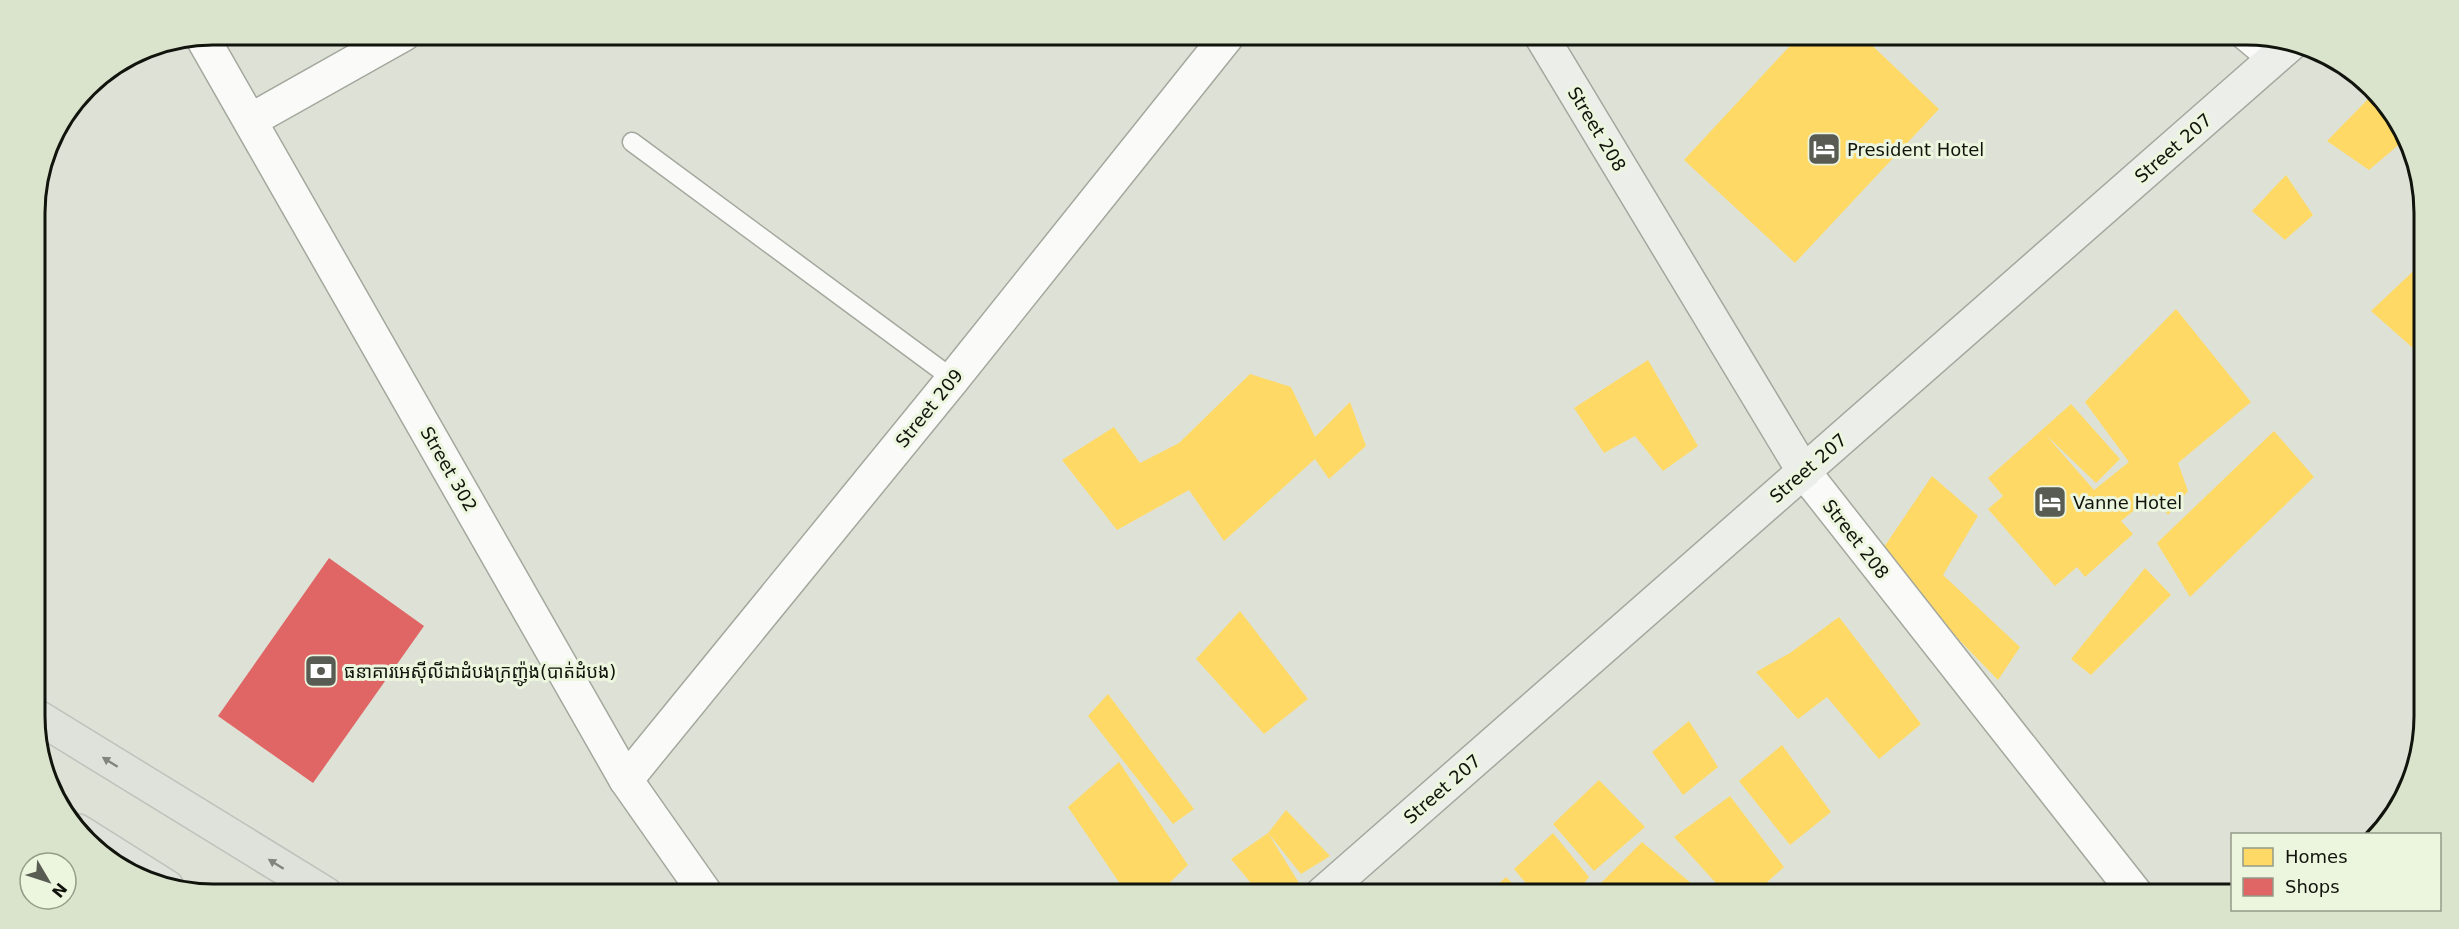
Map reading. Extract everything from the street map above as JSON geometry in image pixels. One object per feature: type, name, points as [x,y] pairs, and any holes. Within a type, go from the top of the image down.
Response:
[{"type":"main road","points":[[45,721],[310,884]]},
{"type":"street","name":"Street 302","points":[[207,45],[626,780],[699,884]]},
{"type":"street","points":[[251,120],[384,45]]},
{"type":"street","name":"Street 209","points":[[626,780],[953,379],[1220,45]]},
{"type":"street","name":"Street 208","points":[[1547,45],[1804,472],[2128,884]]},
{"type":"street","name":"Street 207","points":[[1333,884],[2282,53]]},
{"type":"lane","points":[[2265,46],[2282,53]]},
{"type":"lane","points":[[632,142],[953,379]]},
{"type":"building: Homes","points":[[1791,45],[1872,45],[1939,109],[1795,263],[1684,160]]},
{"type":"building: Homes","points":[[2369,99],[2386,120],[2399,144],[2369,170],[2327,141]]},
{"type":"building: Homes","points":[[2286,175],[2313,215],[2285,240],[2252,211]]},
{"type":"building: Homes","points":[[2414,270],[2414,349],[2371,311]]},
{"type":"building: Homes","points":[[2176,309],[2251,402],[2178,463],[2188,491],[2168,515],[2154,494],[2121,521],[2133,534],[2085,577],[2077,567],[2055,586],[1988,509],[2003,496],[1988,478],[2071,404],[2120,459],[2096,483],[2045,434],[2094,490],[2129,462],[2085,402]]},
{"type":"building: Homes","points":[[1648,360],[1698,446],[1663,471],[1635,436],[1604,453],[1574,408]]},
{"type":"building: Homes","points":[[1250,374],[1291,387],[1315,437],[1350,402],[1366,446],[1329,479],[1315,459],[1224,541],[1189,490],[1117,530],[1062,460],[1114,427],[1140,463],[1179,443]]},
{"type":"building: Homes","points":[[2274,431],[2314,477],[2190,597],[2157,543]]},
{"type":"building: Homes","points":[[1932,476],[1978,516],[1943,575],[2020,647],[1998,680],[1878,556]]},
{"type":"building: Homes","points":[[2145,568],[2171,595],[2091,675],[2071,659]]},
{"type":"building: Homes","points":[[1240,611],[1308,699],[1264,734],[1196,659]]},
{"type":"building: Homes","points":[[1839,617],[1921,724],[1879,759],[1827,697],[1798,719],[1756,672],[1790,653]]},
{"type":"building: Homes","points":[[1108,694],[1194,809],[1173,824],[1088,716]]},
{"type":"building: Homes","points":[[1689,721],[1718,767],[1683,795],[1652,752]]},
{"type":"building: Homes","points":[[1782,745],[1831,812],[1790,845],[1739,781]]},
{"type":"building: Homes","points":[[1119,762],[1188,865],[1168,884],[1120,884],[1068,807]]},
{"type":"building: Homes","points":[[1599,780],[1645,827],[1594,871],[1553,824]]},
{"type":"building: Homes","points":[[1730,796],[1784,867],[1765,884],[1717,884],[1674,837]]},
{"type":"building: Homes","points":[[1286,810],[1330,856],[1301,874],[1268,833]]},
{"type":"building: Homes","points":[[1268,833],[1299,883],[1252,884],[1231,859]]},
{"type":"building: Homes","points":[[1553,833],[1589,877],[1584,884],[1527,884],[1514,869]]},
{"type":"building: Homes","points":[[1642,842],[1692,884],[1600,884]]},
{"type":"building: Homes","points":[[1506,877],[1513,884],[1498,884]]},
{"type":"building: Shops","name":"ធនាគារអេស៊ីលីដាដំបងក្រញ៉ូង(បាត់ដំបង)","points":[[329,558],[424,626],[313,783],[218,716]]},
{"type":"place","name":"President Hotel","points":[[1824,149]]},
{"type":"place","name":"Vanne Hotel","points":[[2050,502]]},
{"type":"place","name":"ធនាគារអេស៊ីលីដាដំបងក្រញ៉ូង(បាត់ដំបង)","points":[[321,671]]}]
